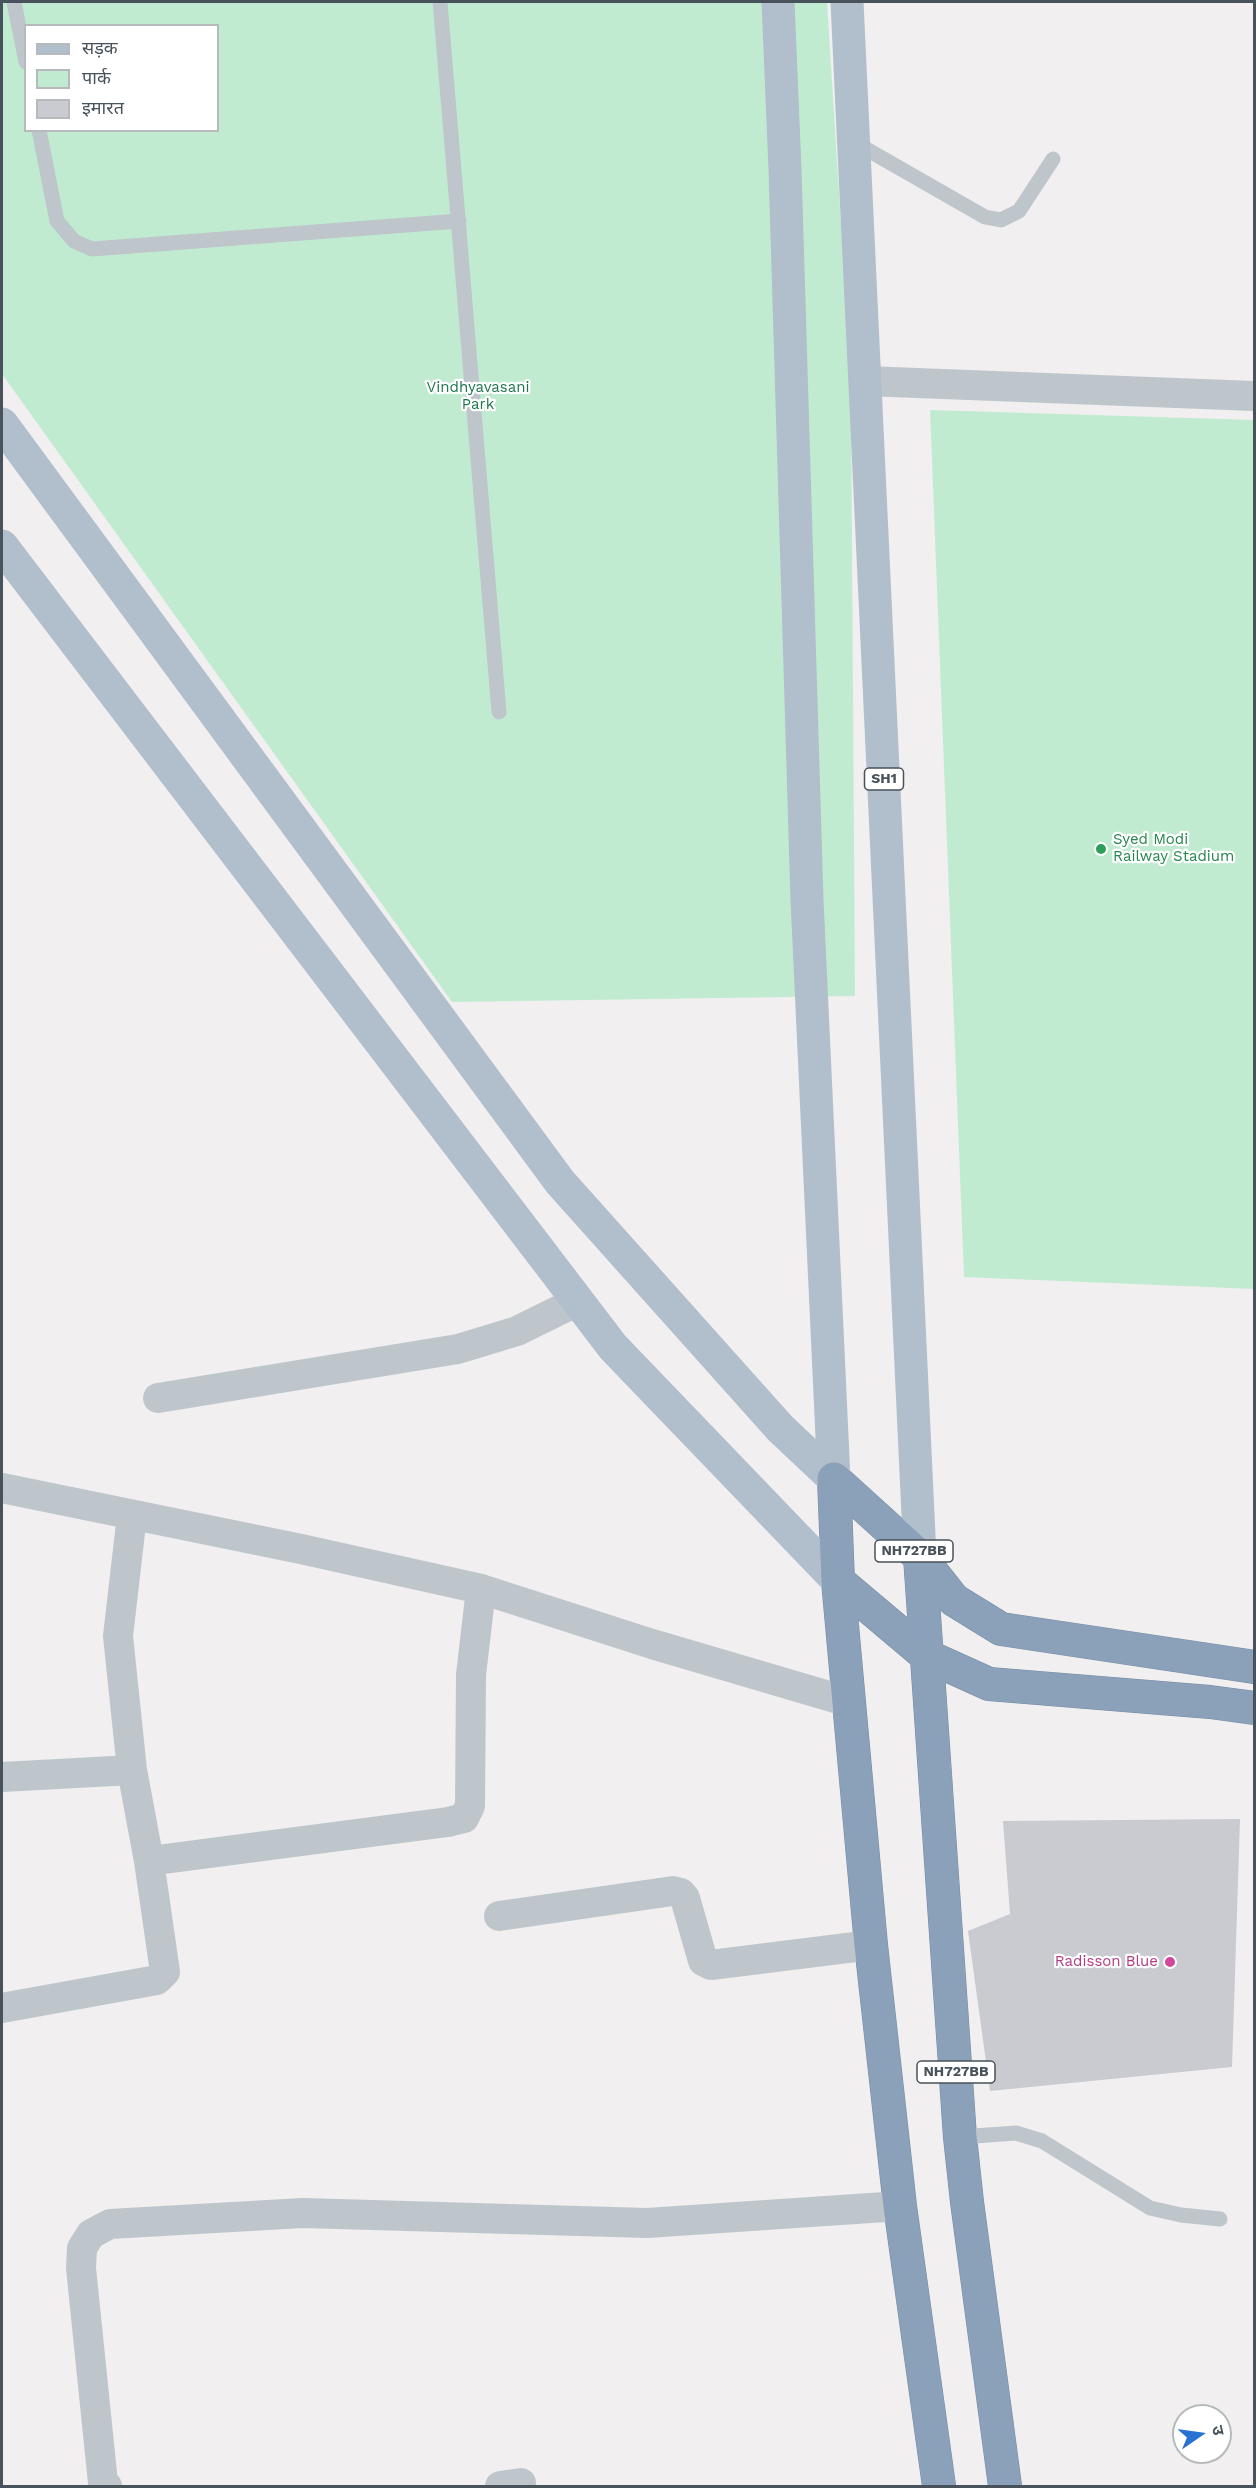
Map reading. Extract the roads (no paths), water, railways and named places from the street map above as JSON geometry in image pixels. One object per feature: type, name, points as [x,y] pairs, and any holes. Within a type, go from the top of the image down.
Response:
[{"type":"highway","name":"NH727BB","points":[[834,1479],[920,1557],[954,1600],[1001,1629],[1254,1667]]},
{"type":"highway","points":[[834,1479],[838,1581],[871,1945],[900,2206],[939,2487]]},
{"type":"highway","name":"NH727BB","points":[[920,1557],[960,2137],[1005,2487]]},
{"type":"highway","points":[[838,1581],[927,1656],[989,1684],[1210,1702],[1254,1708]]},
{"type":"highway","points":[[1210,1702],[1215,1661]]},
{"type":"main road","points":[[778,2],[786,181],[807,900],[834,1479]]},
{"type":"main road","name":"SH1","points":[[847,2],[920,1557]]},
{"type":"main road","points":[[2,424],[560,1182],[780,1428],[834,1479]]},
{"type":"main road","points":[[2,546],[613,1347],[838,1581]]},
{"type":"street","points":[[865,381],[1254,396]]},
{"type":"street","points":[[158,1398],[458,1349],[517,1331],[578,1301]]},
{"type":"street","points":[[2,1488],[481,1589],[652,1644],[849,1702]]},
{"type":"street","points":[[2,2008],[157,1980],[165,1972],[149,1861],[132,1770],[118,1636],[132,1515]]},
{"type":"street","points":[[149,1861],[464,1818],[470,1806],[471,1675],[481,1589]]},
{"type":"street","points":[[2,1777],[132,1770]]},
{"type":"street","points":[[499,1916],[673,1891],[681,1893],[685,1898],[703,1961],[711,1965],[871,1945]]},
{"type":"street","points":[[107,2487],[103,2483],[81,2268],[82,2248],[91,2234],[110,2224],[303,2213],[647,2223],[900,2206]]},
{"type":"lane","points":[[14,2],[24,52]]},
{"type":"lane","points":[[440,2],[499,712]]},
{"type":"lane","points":[[39,132],[57,221],[74,241],[92,249],[459,221]]},
{"type":"lane","points":[[854,142],[985,218],[1001,220],[1019,211],[1053,159]]},
{"type":"lane","points":[[960,2137],[1016,2133],[1041,2141],[1150,2208],[1182,2215],[1220,2219]]},
{"type":"place","name":"Syed Modi Railway Stadium","points":[[1101,849]]},
{"type":"place","name":"Radisson Blue","points":[[1170,1962]]},
{"type":"park label","name":"Vindhyavasani Park","points":[[478,396]]}]
